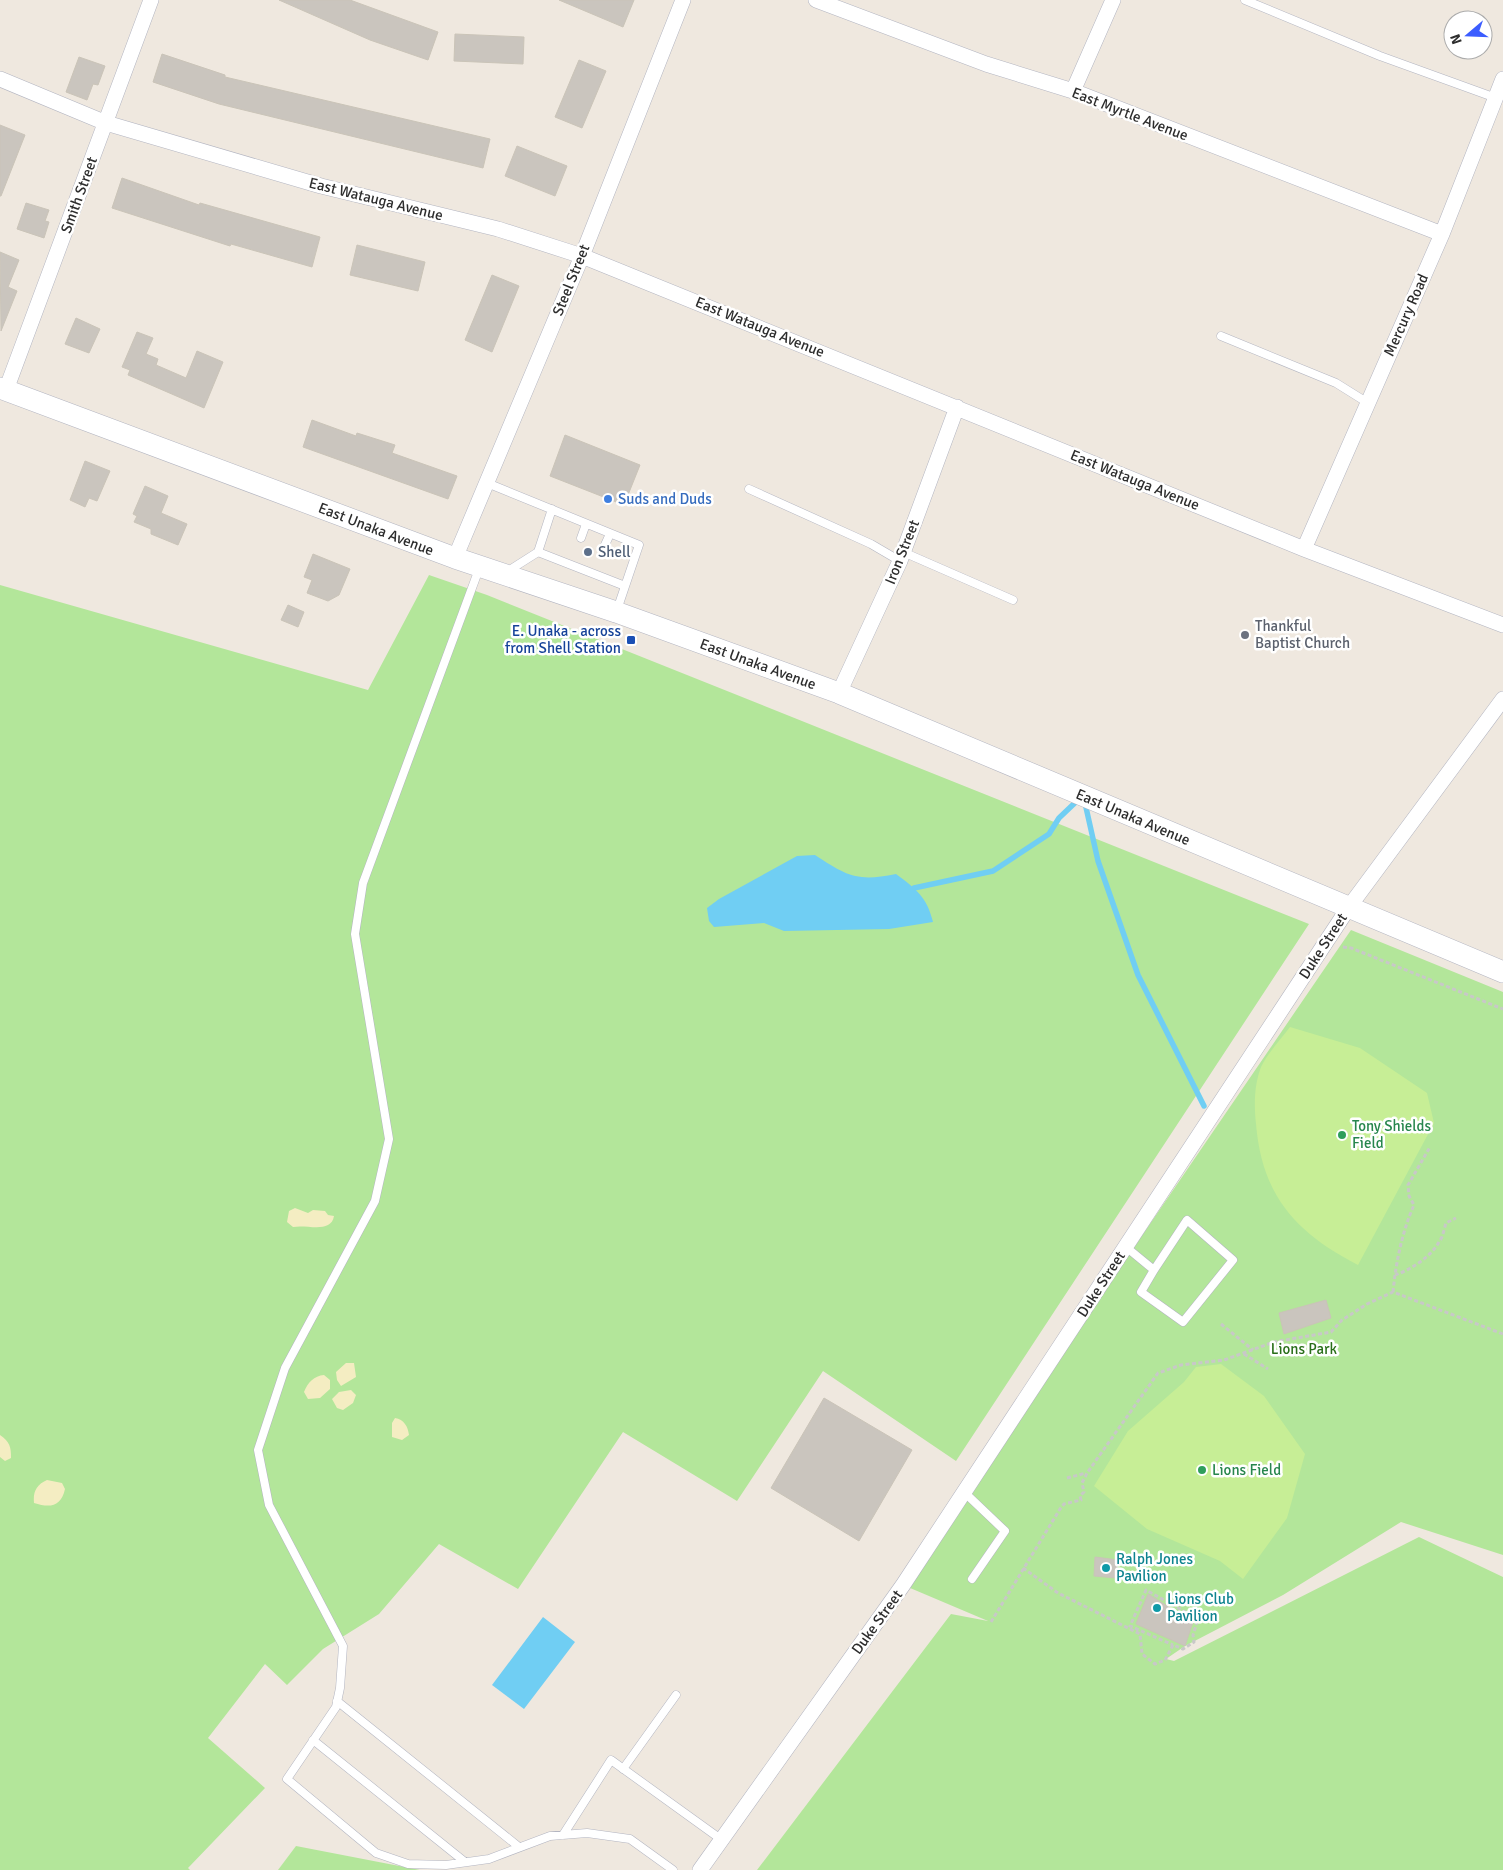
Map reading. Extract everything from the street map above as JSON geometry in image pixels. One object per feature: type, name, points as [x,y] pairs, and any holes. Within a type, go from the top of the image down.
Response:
[{"type":"main road","name":"East Unaka Avenue","points":[[3,389],[455,558],[616,612],[839,694],[1503,972]]},
{"type":"street","name":"Smith Street","points":[[3,389],[106,123],[151,0]]},
{"type":"street","name":"Steel Street","points":[[455,558],[582,256],[683,0]]},
{"type":"street","name":"East Myrtle Avenue","points":[[816,0],[986,64],[1073,91],[1442,234]]},
{"type":"street","points":[[1073,91],[1112,0]]},
{"type":"street","name":"East Watauga Avenue","points":[[0,79],[106,123],[321,186],[498,229],[582,256],[1304,549],[1503,625]]},
{"type":"street","name":"Mercury Road","points":[[1304,549],[1442,234],[1503,79]]},
{"type":"street","name":"Iron Street","points":[[839,694],[902,556],[957,407]]},
{"type":"street","name":"Duke Street","points":[[700,1870],[904,1585],[1349,907],[1503,699]]},
{"type":"lane","points":[[1245,0],[1380,56],[1496,98]]},
{"type":"lane","points":[[1221,336],[1336,383],[1368,403]]},
{"type":"lane","points":[[487,483],[639,545],[616,612]]},
{"type":"lane","points":[[749,489],[871,544],[1013,600]]},
{"type":"lane","points":[[503,575],[538,552],[552,509]]},
{"type":"lane","points":[[580,538],[586,524]]},
{"type":"lane","points":[[604,547],[610,534]]},
{"type":"lane","points":[[538,552],[625,586]]},
{"type":"lane","points":[[569,565],[572,557]]},
{"type":"lane","points":[[593,575],[596,566]]},
{"type":"lane","points":[[480,567],[362,883],[355,934],[389,1139],[375,1202],[286,1368],[258,1450],[269,1505],[343,1646],[336,1707],[287,1779],[376,1854],[408,1864],[446,1865],[489,1858],[550,1836],[587,1833],[630,1839],[673,1870]]},
{"type":"lane","points":[[1186,1220],[1233,1260],[1183,1322],[1141,1292],[1154,1270],[1186,1220]]},
{"type":"lane","points":[[1126,1246],[1154,1270]]},
{"type":"lane","points":[[964,1492],[1005,1531],[972,1579]]},
{"type":"lane","points":[[623,1769],[676,1696]]},
{"type":"lane","points":[[337,1701],[519,1847]]},
{"type":"lane","points":[[313,1740],[465,1862]]},
{"type":"lane","points":[[563,1835],[611,1760],[722,1840]]},
{"type":"path","points":[[1340,946],[1351,948],[1503,1009]]},
{"type":"path","points":[[1393,1292],[1406,1222],[1414,1205],[1409,1196],[1408,1185],[1430,1147]]},
{"type":"path","points":[[1395,1275],[1405,1272],[1422,1260],[1439,1243],[1446,1223],[1456,1218]]},
{"type":"path","points":[[991,1622],[1064,1504],[1080,1500],[1080,1496],[1084,1492],[1082,1483],[1086,1473],[1158,1373],[1181,1365],[1224,1360],[1274,1342],[1331,1332],[1342,1320],[1367,1304],[1393,1292],[1503,1334]]},
{"type":"path","points":[[1220,1324],[1254,1350]]},
{"type":"path","points":[[1243,1354],[1268,1369]]},
{"type":"path","points":[[1067,1478],[1086,1473]]},
{"type":"path","points":[[1023,1568],[1058,1593],[1140,1634],[1142,1654],[1155,1664],[1166,1660],[1173,1645]]},
{"type":"path","points":[[1146,1590],[1198,1619],[1193,1635],[1194,1642],[1184,1649],[1173,1645],[1130,1626],[1146,1590]]},
{"type":"green space","points":[[429,575],[487,595],[1309,924],[956,1461],[823,1371],[737,1501],[623,1432],[518,1589],[439,1544],[379,1614],[323,1649],[287,1685],[265,1664],[208,1738],[265,1788],[188,1868],[190,1870],[0,1870],[0,585],[368,690]]},
{"type":"green space","name":"Lions Park","points":[[1351,930],[1503,992],[1503,1555],[1401,1522],[1283,1595],[1185,1646],[1166,1659],[1174,1661],[1419,1537],[1503,1577],[1503,1870],[757,1870],[951,1614],[988,1621],[903,1585]]},
{"type":"green space","name":"Tony Shields Field","points":[[1290,1027],[1360,1048],[1427,1093],[1434,1123],[1358,1265],[1317,1240],[1300,1225],[1286,1210],[1266,1172],[1256,1124],[1257,1081],[1264,1062]]},
{"type":"green space","name":"Lions Field","points":[[1221,1364],[1264,1396],[1305,1454],[1287,1518],[1243,1579],[1220,1561],[1147,1529],[1094,1486],[1128,1431],[1184,1382],[1196,1367]]},
{"type":"green space","points":[[296,1846],[420,1870],[278,1870]]},
{"type":"sand","points":[[295,1208],[308,1213],[313,1210],[325,1211],[328,1215],[334,1216],[332,1222],[323,1227],[293,1227],[287,1222],[289,1211]]},
{"type":"sand","points":[[346,1363],[354,1363],[356,1377],[341,1386],[337,1380],[336,1372]]},
{"type":"sand","points":[[324,1375],[330,1380],[330,1389],[320,1398],[308,1399],[304,1392],[307,1385],[314,1378]]},
{"type":"sand","points":[[351,1390],[356,1395],[353,1403],[343,1410],[337,1408],[332,1399],[339,1392]]},
{"type":"sand","points":[[395,1418],[403,1422],[408,1429],[409,1435],[402,1440],[392,1437],[392,1423]]},
{"type":"sand","points":[[0,1435],[8,1442],[10,1448],[11,1458],[5,1461],[0,1457]]},
{"type":"sand","points":[[47,1480],[62,1483],[65,1489],[61,1499],[58,1503],[50,1506],[34,1503],[36,1489]]},
{"type":"water","points":[[815,855],[836,868],[853,875],[871,877],[896,874],[920,894],[928,906],[933,922],[889,929],[784,931],[764,923],[714,927],[709,921],[707,908],[719,899],[797,856]]},
{"type":"water","points":[[543,1617],[575,1642],[524,1709],[492,1685]]},
{"type":"building","points":[[279,0],[350,0],[438,32],[428,60],[370,40]]},
{"type":"building","points":[[559,0],[634,0],[623,27]]},
{"type":"building","points":[[455,34],[524,37],[523,64],[454,61]]},
{"type":"building","points":[[162,54],[225,75],[225,77],[490,139],[483,168],[219,104],[153,82]]},
{"type":"building","points":[[79,57],[105,66],[98,85],[93,84],[87,100],[66,92]]},
{"type":"building","points":[[579,60],[606,71],[582,128],[555,117]]},
{"type":"building","points":[[0,125],[25,135],[1,196],[0,196]]},
{"type":"building","points":[[517,146],[567,166],[555,196],[505,176]]},
{"type":"building","points":[[122,178],[199,205],[200,203],[320,237],[312,267],[231,244],[230,246],[112,208]]},
{"type":"building","points":[[26,203],[49,210],[45,221],[49,222],[44,238],[17,229]]},
{"type":"building","points":[[357,245],[425,262],[418,291],[350,275]]},
{"type":"building","points":[[0,252],[19,260],[8,287],[17,291],[1,331]]},
{"type":"building","points":[[492,275],[519,286],[492,352],[465,340]]},
{"type":"building","points":[[76,318],[100,329],[89,353],[65,344]]},
{"type":"building","points":[[137,332],[153,338],[146,354],[158,359],[156,365],[186,378],[197,351],[223,362],[204,408],[128,375],[130,370],[122,367]]},
{"type":"building","points":[[312,420],[356,436],[357,433],[395,445],[392,453],[457,476],[448,499],[303,447]]},
{"type":"building","points":[[565,435],[640,465],[624,505],[550,476]]},
{"type":"building","points":[[85,461],[110,471],[97,501],[89,498],[85,507],[70,500]]},
{"type":"building","points":[[145,486],[168,496],[161,513],[187,524],[178,545],[151,534],[151,529],[134,522],[137,516],[133,514]]},
{"type":"building","points":[[313,554],[350,569],[339,595],[328,601],[307,593],[312,580],[304,577]]},
{"type":"building","points":[[288,605],[304,612],[298,627],[281,620]]},
{"type":"building","points":[[1326,1300],[1331,1318],[1284,1334],[1279,1313]]},
{"type":"building","points":[[824,1398],[912,1450],[859,1541],[771,1488]]},
{"type":"building","name":"Ralph Jones Pavilion","points":[[1095,1557],[1118,1560],[1116,1578],[1094,1576]]},
{"type":"building","name":"Lions Club Pavilion","points":[[1148,1594],[1193,1622],[1185,1646],[1136,1624]]},
{"type":"waterway","points":[[914,888],[993,871],[1049,834],[1059,818],[1080,798]]},
{"type":"waterway","points":[[1085,803],[1098,861],[1138,975],[1204,1106]]},
{"type":"place","name":"Suds and Duds","points":[[608,499]]},
{"type":"place","name":"Shell","points":[[588,552]]},
{"type":"place","name":"Thankful Baptist Church","points":[[1245,635]]},
{"type":"place","name":"E. Unaka - across from Shell Station","points":[[631,640]]},
{"type":"place","name":"Tony Shields Field","points":[[1342,1135]]},
{"type":"place","name":"Lions Field","points":[[1202,1470]]},
{"type":"place","name":"Ralph Jones Pavilion","points":[[1106,1568]]},
{"type":"place","name":"Lions Club Pavilion","points":[[1157,1608]]}]
